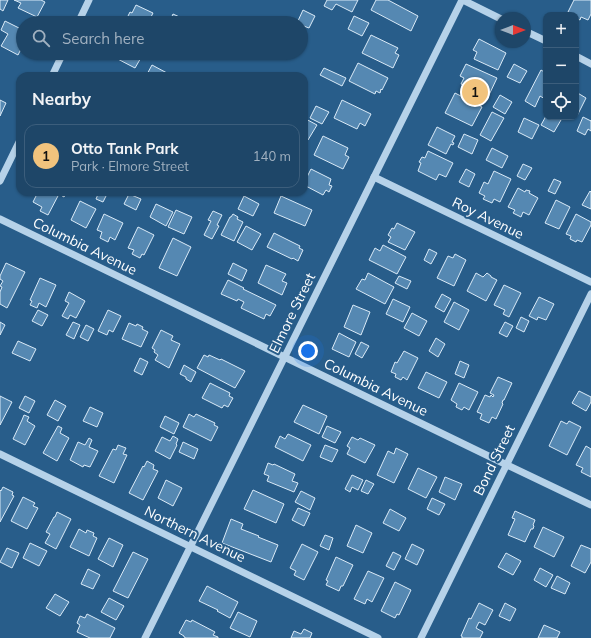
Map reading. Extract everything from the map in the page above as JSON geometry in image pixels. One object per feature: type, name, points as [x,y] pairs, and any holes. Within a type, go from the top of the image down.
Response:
[{"type":"street","points":[[81,16],[89,0]]},
{"type":"street","points":[[463,0],[495,16]]},
{"type":"street","name":"Elmore Street","points":[[145,638],[463,0]]},
{"type":"street","points":[[531,34],[543,40]]},
{"type":"street","points":[[579,58],[591,64]]},
{"type":"street","points":[[54,72],[60,60]]},
{"type":"street","points":[[0,181],[16,148]]},
{"type":"street","name":"Roy Avenue","points":[[374,177],[591,282]]},
{"type":"street","name":"Columbia Avenue","points":[[0,218],[591,505]]},
{"type":"street","name":"Bond Street","points":[[421,638],[591,294]]},
{"type":"street","name":"Northern Avenue","points":[[0,454],[378,638]]},
{"type":"building","points":[[0,0],[8,0],[3,11],[0,9]]},
{"type":"building","points":[[14,0],[41,0],[45,2],[38,16],[18,8],[21,3]]},
{"type":"building","points":[[327,0],[358,0],[352,12],[336,4],[332,10],[324,6]]},
{"type":"building","points":[[376,0],[388,0],[418,16],[411,31],[371,10]]},
{"type":"building","points":[[574,0],[591,0],[591,14],[588,20],[581,17],[579,20],[579,12],[568,12]]},
{"type":"building","points":[[136,5],[153,13],[152,16],[128,16],[130,12],[132,13]]},
{"type":"building","points":[[303,10],[315,16],[309,28],[308,16],[300,16]]},
{"type":"building","points":[[354,16],[369,23],[362,36],[348,29]]},
{"type":"building","points":[[5,21],[16,26],[16,54],[1,46],[8,34],[1,30]]},
{"type":"building","points":[[371,35],[398,48],[395,53],[399,55],[393,68],[362,53]]},
{"type":"building","points":[[479,39],[506,53],[498,70],[474,59],[477,52],[473,50]]},
{"type":"building","points":[[120,60],[140,60],[135,68]]},
{"type":"building","points":[[358,63],[388,78],[380,93],[376,91],[375,94],[349,81]]},
{"type":"building","points":[[466,64],[497,78],[488,97],[461,84],[464,78],[460,76]]},
{"type":"building","points":[[514,64],[527,71],[520,83],[507,77]]},
{"type":"building","points":[[152,65],[165,72],[148,72]]},
{"type":"building","points":[[324,68],[346,78],[342,86],[320,75]]},
{"type":"building","points":[[541,70],[543,71],[543,98],[540,96],[535,107],[525,101]]},
{"type":"building","points":[[455,93],[482,107],[472,126],[445,113]]},
{"type":"building","points":[[579,94],[586,98],[579,112]]},
{"type":"building","points":[[500,95],[512,102],[505,114],[493,107]]},
{"type":"building","points":[[0,100],[6,103],[0,116]]},
{"type":"building","points":[[342,100],[371,114],[365,126],[360,123],[357,129],[334,118]]},
{"type":"building","points":[[316,106],[329,112],[322,124],[310,118]]},
{"type":"building","points":[[492,112],[504,118],[491,141],[480,135]]},
{"type":"building","points":[[583,117],[591,121],[591,131],[588,129],[585,135],[577,131]]},
{"type":"building","points":[[524,118],[539,125],[532,139],[518,132]]},
{"type":"building","points":[[308,120],[317,125],[308,140]]},
{"type":"building","points":[[544,120],[561,120],[554,132],[541,125]]},
{"type":"building","points":[[437,127],[455,136],[452,142],[454,143],[453,145],[451,144],[446,154],[428,145]]},
{"type":"building","points":[[464,134],[478,140],[472,154],[458,147]]},
{"type":"building","points":[[323,136],[348,148],[345,155],[349,157],[343,169],[314,155]]},
{"type":"building","points":[[492,148],[508,156],[502,168],[486,160]]},
{"type":"building","points":[[428,151],[453,163],[446,177],[439,174],[436,180],[418,171],[421,163],[419,162],[422,157],[425,158]]},
{"type":"building","points":[[523,164],[532,168],[525,180],[517,176]]},
{"type":"building","points":[[311,169],[331,179],[329,185],[332,186],[329,192],[326,190],[323,195],[308,187],[308,175]]},
{"type":"building","points":[[466,169],[475,174],[469,187],[459,182]]},
{"type":"building","points":[[494,171],[511,179],[500,202],[494,199],[492,203],[483,199],[485,196],[479,193],[484,182],[488,184]]},
{"type":"building","points":[[554,179],[561,182],[555,194],[548,191]]},
{"type":"building","points":[[518,188],[525,192],[526,190],[530,191],[529,193],[538,198],[529,215],[523,212],[521,217],[513,213],[515,210],[508,207]]},
{"type":"building","points":[[590,191],[591,192],[591,209],[582,205]]},
{"type":"building","points":[[36,196],[58,196],[48,215],[40,211],[42,207],[33,202]]},
{"type":"building","points":[[97,196],[106,196],[103,202],[96,199]]},
{"type":"building","points":[[128,196],[134,196],[141,199],[136,210],[124,204]]},
{"type":"building","points":[[244,196],[259,204],[253,216],[238,209]]},
{"type":"building","points":[[281,196],[312,210],[305,226],[274,213]]},
{"type":"building","points":[[556,200],[570,207],[559,229],[545,223]]},
{"type":"building","points":[[80,201],[96,209],[86,228],[71,220]]},
{"type":"building","points":[[156,204],[173,212],[166,226],[150,217]]},
{"type":"building","points":[[176,210],[192,217],[184,234],[168,227]]},
{"type":"building","points":[[213,211],[222,215],[217,225],[219,226],[212,239],[204,235],[211,221],[208,220]]},
{"type":"building","points":[[104,214],[123,223],[115,240],[110,237],[108,242],[100,238],[102,232],[97,230]]},
{"type":"building","points":[[233,214],[238,217],[237,219],[243,222],[234,241],[221,235]]},
{"type":"building","points":[[576,214],[591,222],[591,225],[582,242],[577,240],[576,242],[570,239],[571,236],[566,234]]},
{"type":"building","points":[[397,223],[415,232],[405,250],[388,242],[391,237],[388,235]]},
{"type":"building","points":[[246,226],[261,234],[252,250],[237,242]]},
{"type":"building","points":[[138,227],[154,235],[144,255],[142,254],[140,258],[132,254],[134,250],[128,248]]},
{"type":"building","points":[[274,233],[300,246],[299,248],[303,250],[298,261],[267,247]]},
{"type":"building","points":[[173,238],[191,247],[177,276],[159,268]]},
{"type":"building","points":[[383,245],[406,257],[397,274],[369,260],[375,248],[380,251]]},
{"type":"building","points":[[429,249],[437,253],[431,264],[424,260]]},
{"type":"building","points":[[455,254],[466,260],[454,286],[437,278],[448,256],[453,258]]},
{"type":"building","points":[[6,263],[25,272],[7,308],[0,304],[0,292],[2,287],[0,286],[3,281],[0,279],[0,276]]},
{"type":"building","points":[[233,263],[247,270],[242,281],[228,274]]},
{"type":"building","points":[[266,265],[286,274],[282,281],[287,283],[282,295],[258,283]]},
{"type":"building","points":[[368,273],[394,287],[385,304],[356,289],[362,279],[365,280]]},
{"type":"building","points":[[476,273],[483,277],[487,273],[497,280],[486,301],[467,291]]},
{"type":"building","points":[[399,276],[411,281],[407,289],[395,283]]},
{"type":"building","points":[[40,278],[56,285],[46,307],[39,303],[37,308],[30,305],[32,301],[30,300]]},
{"type":"building","points":[[228,280],[276,305],[270,316],[266,314],[264,319],[241,308],[244,302],[238,299],[237,301],[221,294]]},
{"type":"building","points":[[504,285],[521,293],[509,317],[503,314],[505,310],[494,305]]},
{"type":"building","points":[[69,292],[85,301],[76,318],[70,315],[68,319],[62,316],[69,303],[65,301]]},
{"type":"building","points":[[442,294],[451,299],[444,312],[435,307]]},
{"type":"building","points":[[539,297],[554,304],[546,320],[538,317],[537,320],[529,316]]},
{"type":"building","points":[[393,299],[410,307],[403,322],[386,314]]},
{"type":"building","points":[[454,302],[469,310],[459,330],[444,322]]},
{"type":"building","points":[[353,305],[370,312],[361,335],[344,327]]},
{"type":"building","points":[[38,310],[48,315],[42,326],[32,321]]},
{"type":"building","points":[[108,310],[121,316],[113,332],[109,330],[107,335],[98,331]]},
{"type":"building","points":[[412,313],[427,321],[419,336],[404,328]]},
{"type":"building","points":[[521,317],[529,321],[524,332],[516,328]]},
{"type":"building","points":[[0,322],[5,325],[0,335]]},
{"type":"building","points":[[73,322],[80,325],[74,339],[66,335]]},
{"type":"building","points":[[505,322],[513,326],[507,337],[499,333]]},
{"type":"building","points":[[129,323],[136,326],[137,324],[148,332],[141,347],[122,339]]},
{"type":"building","points":[[86,325],[94,329],[88,341],[80,337]]},
{"type":"building","points":[[161,330],[173,336],[171,340],[180,344],[169,368],[155,360],[158,355],[152,348]]},
{"type":"building","points":[[339,333],[356,342],[349,357],[332,349]]},
{"type":"building","points":[[436,338],[445,344],[438,357],[429,351]]},
{"type":"building","points":[[18,341],[36,349],[30,361],[12,353]]},
{"type":"building","points":[[361,342],[369,346],[362,358],[355,354]]},
{"type":"building","points":[[404,351],[418,358],[407,380],[403,377],[401,380],[395,377],[396,374],[391,372],[395,362],[397,363]]},
{"type":"building","points":[[204,355],[208,357],[209,355],[220,360],[221,359],[245,371],[235,388],[197,368]]},
{"type":"building","points":[[140,358],[148,362],[142,375],[134,371]]},
{"type":"building","points":[[460,361],[469,365],[464,378],[455,374]]},
{"type":"building","points":[[184,365],[196,372],[191,382],[180,374]]},
{"type":"building","points":[[426,372],[447,382],[439,398],[418,388]]},
{"type":"building","points":[[498,377],[512,383],[503,400],[503,404],[496,419],[492,417],[489,423],[480,419],[482,414],[477,412],[485,395],[490,397],[491,395],[493,397],[494,395],[490,393]]},
{"type":"building","points":[[210,383],[230,393],[229,396],[233,398],[228,407],[224,405],[222,408],[202,398]]},
{"type":"building","points":[[459,383],[478,392],[469,410],[464,407],[462,410],[456,407],[457,404],[451,400]]},
{"type":"building","points":[[579,391],[591,397],[591,402],[586,411],[572,403]]},
{"type":"building","points":[[0,396],[12,402],[0,425]]},
{"type":"building","points":[[25,396],[35,401],[29,413],[19,408]]},
{"type":"building","points":[[55,400],[66,406],[58,421],[47,415]]},
{"type":"building","points":[[303,405],[327,416],[319,434],[294,422]]},
{"type":"building","points":[[90,407],[103,413],[97,427],[83,421]]},
{"type":"building","points":[[189,414],[194,417],[196,414],[215,423],[214,425],[218,427],[211,441],[183,427]]},
{"type":"building","points":[[24,415],[29,417],[27,421],[35,426],[25,445],[13,439]]},
{"type":"building","points":[[165,416],[179,423],[174,434],[160,427]]},
{"type":"building","points":[[561,421],[567,424],[569,421],[581,427],[567,455],[549,446]]},
{"type":"building","points":[[58,426],[62,428],[60,433],[69,438],[57,461],[43,453]]},
{"type":"building","points":[[327,426],[341,432],[335,443],[322,437]]},
{"type":"building","points":[[288,434],[311,445],[303,461],[275,447],[280,436],[285,439]]},
{"type":"building","points":[[173,436],[178,439],[177,445],[170,459],[155,451],[162,437],[170,441]]},
{"type":"building","points":[[352,437],[358,440],[360,438],[375,445],[365,463],[347,454],[350,448],[347,446]]},
{"type":"building","points":[[89,438],[92,440],[89,447],[98,451],[90,467],[84,465],[83,467],[70,460],[78,442],[85,445]]},
{"type":"building","points":[[183,442],[198,449],[194,459],[179,452]]},
{"type":"building","points":[[118,445],[126,448],[123,454],[127,455],[114,483],[99,476],[113,449],[116,450]]},
{"type":"building","points":[[325,445],[338,450],[332,462],[320,457]]},
{"type":"building","points":[[586,446],[591,449],[591,477],[581,472],[583,468],[576,465]]},
{"type":"building","points":[[396,448],[408,454],[394,483],[377,475],[388,451],[394,454]]},
{"type":"building","points":[[147,461],[154,465],[153,469],[158,471],[143,500],[129,493]]},
{"type":"building","points":[[268,463],[274,464],[295,474],[292,481],[298,483],[294,492],[267,481],[269,476],[264,474]]},
{"type":"building","points":[[418,468],[437,477],[426,498],[408,489]]},
{"type":"building","points":[[352,475],[363,480],[358,490],[352,487],[350,492],[345,489]]},
{"type":"building","points":[[445,477],[462,484],[455,500],[439,492]]},
{"type":"building","points":[[166,480],[182,488],[173,506],[158,498]]},
{"type":"building","points":[[366,480],[374,484],[368,494],[361,491]]},
{"type":"building","points":[[3,487],[13,492],[12,495],[14,496],[0,522],[0,490],[1,491]]},
{"type":"building","points":[[253,490],[284,504],[276,523],[244,509]]},
{"type":"building","points":[[301,491],[315,498],[310,510],[295,502]]},
{"type":"building","points":[[23,497],[35,503],[33,506],[38,508],[27,529],[11,521]]},
{"type":"building","points":[[432,498],[445,504],[439,515],[427,509]]},
{"type":"building","points":[[298,508],[310,513],[304,526],[292,520]]},
{"type":"building","points":[[390,509],[406,518],[399,531],[383,523]]},
{"type":"building","points":[[515,511],[535,520],[533,529],[531,529],[525,542],[508,535],[515,519],[512,518]]},
{"type":"building","points":[[57,512],[71,519],[56,549],[45,543],[50,534],[46,532]]},
{"type":"building","points":[[231,519],[243,524],[241,529],[278,545],[271,562],[222,543]]},
{"type":"building","points":[[356,525],[372,533],[363,553],[347,546]]},
{"type":"building","points":[[543,527],[564,537],[554,557],[534,547]]},
{"type":"building","points":[[79,529],[86,533],[87,530],[94,533],[93,536],[97,538],[89,556],[70,547]]},
{"type":"building","points":[[325,535],[333,538],[329,550],[320,546]]},
{"type":"building","points":[[109,538],[123,545],[113,567],[98,559]]},
{"type":"building","points":[[30,543],[47,551],[39,566],[23,558]]},
{"type":"building","points":[[302,544],[318,552],[304,580],[294,575],[296,571],[290,568]]},
{"type":"building","points":[[412,544],[424,550],[417,565],[405,559]]},
{"type":"building","points":[[581,545],[591,549],[591,562],[585,573],[571,566]]},
{"type":"building","points":[[7,548],[19,553],[12,568],[0,562]]},
{"type":"building","points":[[133,552],[148,559],[128,598],[113,591]]},
{"type":"building","points":[[393,552],[401,556],[394,570],[386,566]]},
{"type":"building","points":[[506,553],[521,561],[513,575],[498,567]]},
{"type":"building","points":[[336,557],[353,565],[339,591],[326,585],[328,581],[326,580]]},
{"type":"building","points":[[540,568],[553,575],[546,587],[534,580]]},
{"type":"building","points":[[88,569],[100,575],[93,589],[81,584]]},
{"type":"building","points":[[368,571],[384,578],[372,602],[367,599],[365,604],[354,599]]},
{"type":"building","points":[[557,576],[570,583],[565,594],[551,588]]},
{"type":"building","points":[[395,582],[411,590],[399,615],[397,614],[395,618],[381,611]]},
{"type":"building","points":[[207,586],[238,602],[230,618],[217,611],[218,610],[199,601]]},
{"type":"building","points":[[55,594],[69,602],[60,616],[46,608]]},
{"type":"building","points":[[109,598],[124,606],[116,620],[101,612]]},
{"type":"building","points":[[479,603],[493,610],[485,625],[479,622],[476,628],[483,632],[480,638],[462,638],[461,636],[469,618],[471,619]]},
{"type":"building","points":[[505,603],[516,609],[510,621],[499,616]]},
{"type":"building","points":[[238,612],[257,621],[250,637],[230,628]]},
{"type":"building","points":[[87,614],[115,628],[110,638],[90,638],[77,632],[80,625],[77,623],[80,616],[85,618]]},
{"type":"building","points":[[186,620],[191,622],[192,620],[215,632],[213,635],[218,638],[184,637],[179,633]]},
{"type":"building","points":[[544,625],[560,632],[557,638],[538,638]]},
{"type":"building","points":[[304,629],[312,633],[310,638],[291,638],[294,631],[301,634]]},
{"type":"place","name":"Otto Tank Park","points":[[475,92]]}]
